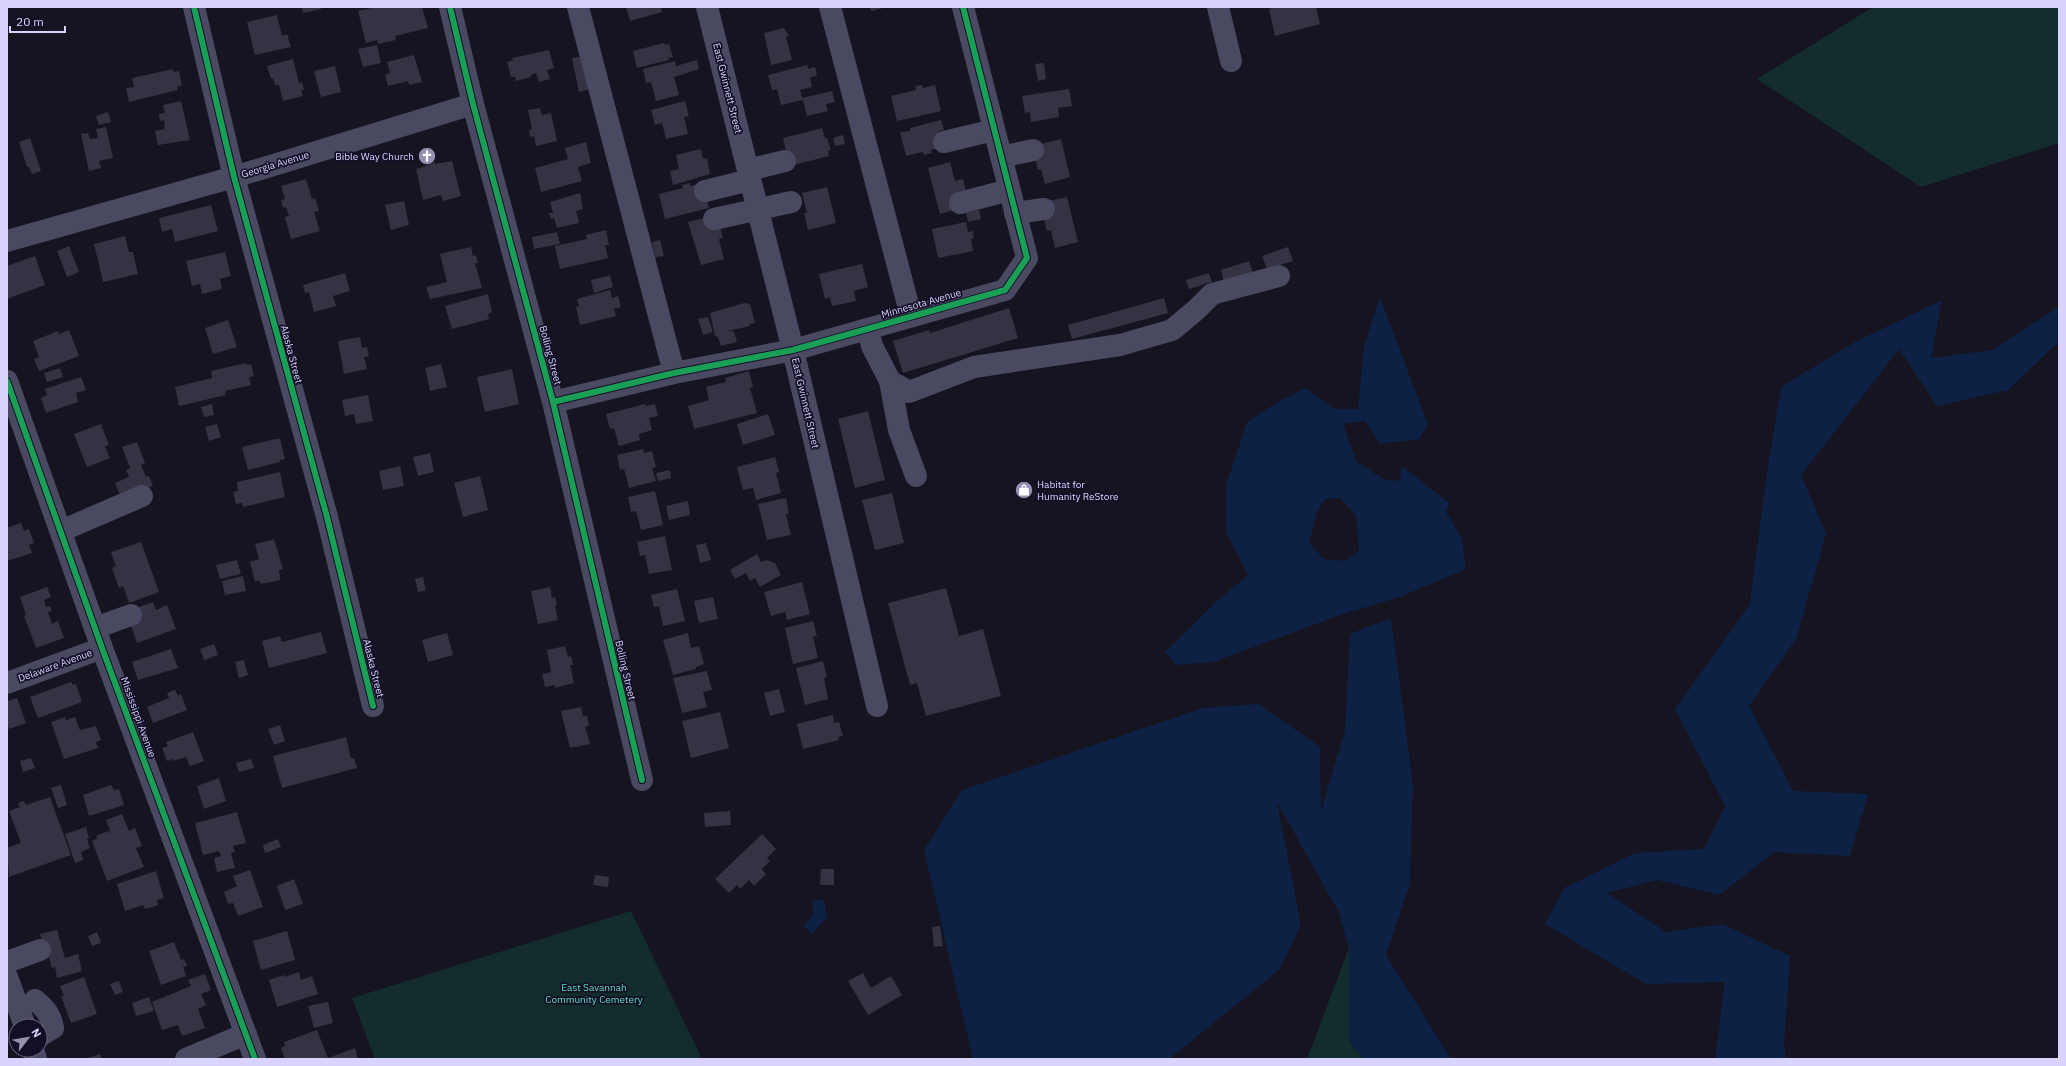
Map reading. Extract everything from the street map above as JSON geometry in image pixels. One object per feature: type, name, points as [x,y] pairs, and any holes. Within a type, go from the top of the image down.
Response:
[{"type":"street","name":"Alaska Street","points":[[194,7],[234,177],[327,517],[373,706]]},
{"type":"street","name":"Bolling Street","points":[[450,7],[473,104],[553,402],[642,780]]},
{"type":"street","points":[[578,7],[674,373]]},
{"type":"street","name":"East Gwinnett Street","points":[[707,7],[793,350],[877,706]]},
{"type":"street","points":[[830,7],[911,316]]},
{"type":"street","name":"Minnesota Avenue","points":[[553,402],[674,373],[793,350],[1005,290],[1027,258],[963,7]]},
{"type":"street","points":[[1218,7],[1231,61]]},
{"type":"street","name":"Georgia Avenue","points":[[7,241],[234,177],[473,104]]},
{"type":"street","points":[[944,142],[994,130]]},
{"type":"street","points":[[1001,157],[1033,150]]},
{"type":"street","points":[[705,191],[785,161]]},
{"type":"street","points":[[960,203],[1009,190]]},
{"type":"street","points":[[714,219],[757,208],[791,202]]},
{"type":"street","points":[[1015,214],[1044,208]]},
{"type":"street","points":[[890,381],[909,392],[974,366],[1120,345],[1172,330],[1212,294],[1279,276]]},
{"type":"street","points":[[868,329],[872,346],[890,381],[899,430],[916,476]]},
{"type":"street","name":"Mississippi Avenue","points":[[7,381],[102,648],[255,1059]]},
{"type":"street","points":[[60,531],[142,496]]},
{"type":"street","points":[[95,628],[131,615]]},
{"type":"street","name":"Delaware Avenue","points":[[7,683],[102,648]]},
{"type":"street","points":[[7,962],[40,950]]},
{"type":"street","points":[[7,977],[43,1006],[51,1018],[53,1028],[51,1032]]},
{"type":"street","points":[[28,1018],[36,1000]]},
{"type":"street","points":[[186,1059],[246,1034]]},
{"type":"green space","points":[[1873,7],[2059,7],[2059,143],[1921,187],[1757,79]]},
{"type":"green space","name":"East Savannah Community Cemetery","points":[[631,911],[702,1059],[375,1059],[352,998]]},
{"type":"green space","points":[[1349,948],[1349,1042],[1364,1059],[1307,1059]]},
{"type":"water","points":[[1380,297],[1428,425],[1419,439],[1380,444],[1365,421],[1343,424],[1356,461],[1383,479],[1400,481],[1402,466],[1449,503],[1446,512],[1462,539],[1466,569],[1400,597],[1340,615],[1213,662],[1176,665],[1165,652],[1215,603],[1248,575],[1226,532],[1226,485],[1247,422],[1278,402],[1306,388],[1334,409],[1358,409],[1364,346]],"holes":[[[1340,498],[1356,516],[1359,551],[1346,561],[1324,559],[1309,543],[1317,512],[1325,499]]]},
{"type":"water","points":[[1942,300],[1931,358],[1992,350],[2059,307],[2059,341],[2008,390],[1937,406],[1899,349],[1801,475],[1826,534],[1796,639],[1749,706],[1793,791],[1868,794],[1850,856],[1775,852],[1719,895],[1657,880],[1607,893],[1666,932],[1723,924],[1790,956],[1784,1045],[1786,1059],[1715,1059],[1725,982],[1646,984],[1545,924],[1564,888],[1635,853],[1704,849],[1725,806],[1675,709],[1750,604],[1767,472],[1781,387],[1855,342]]},
{"type":"water","points":[[1391,618],[1413,784],[1410,883],[1386,955],[1451,1059],[1364,1059],[1349,1042],[1349,948],[1338,911],[1277,802],[1301,925],[1279,970],[1169,1059],[973,1059],[924,850],[962,790],[1203,708],[1259,704],[1320,747],[1321,811],[1345,730],[1350,634]]},
{"type":"water","points":[[824,899],[827,917],[812,934],[803,926],[814,913],[812,901]]},
{"type":"building","points":[[302,7],[321,7],[321,9],[303,13]]},
{"type":"building","points":[[376,7],[422,7],[428,28],[395,36],[396,40],[378,44],[377,40],[366,43],[358,11]]},
{"type":"building","points":[[626,7],[661,7],[662,12],[630,21]]},
{"type":"building","points":[[870,7],[883,7],[883,8],[871,11]]},
{"type":"building","points":[[1275,7],[1316,7],[1320,24],[1275,36],[1269,9]]},
{"type":"building","points":[[277,15],[282,36],[287,34],[291,47],[255,55],[247,22]]},
{"type":"building","points":[[784,28],[789,36],[786,37],[792,60],[771,65],[764,33]]},
{"type":"building","points":[[664,43],[665,45],[669,44],[673,57],[668,58],[669,60],[637,68],[633,51]]},
{"type":"building","points":[[377,45],[381,63],[363,67],[358,49]]},
{"type":"building","points":[[549,50],[554,68],[547,70],[550,79],[539,82],[536,73],[531,75],[531,77],[516,81],[515,77],[511,77],[507,62],[513,60],[512,58]]},
{"type":"building","points":[[414,55],[422,82],[409,85],[408,81],[388,86],[385,75],[390,73],[387,62]]},
{"type":"building","points":[[584,56],[591,89],[579,92],[572,58]]},
{"type":"building","points":[[293,59],[299,83],[302,82],[304,90],[301,90],[303,96],[283,101],[279,85],[275,85],[273,78],[271,79],[267,66]]},
{"type":"building","points":[[697,60],[699,69],[674,77],[679,95],[656,101],[651,82],[646,83],[643,69],[675,61],[676,66]]},
{"type":"building","points":[[1044,63],[1046,79],[1038,81],[1035,64]]},
{"type":"building","points":[[807,65],[808,69],[815,67],[817,76],[810,77],[812,87],[800,90],[802,98],[832,91],[835,102],[826,104],[828,111],[807,116],[803,100],[781,105],[777,89],[772,90],[768,75]]},
{"type":"building","points":[[335,66],[341,92],[321,97],[314,71]]},
{"type":"building","points":[[173,69],[173,72],[179,71],[182,85],[177,87],[178,90],[129,102],[126,88],[134,87],[132,78]]},
{"type":"building","points":[[922,85],[923,88],[935,85],[941,111],[897,121],[891,96],[916,90],[915,86]]},
{"type":"building","points":[[1069,89],[1072,106],[1058,108],[1059,117],[1031,122],[1030,112],[1025,113],[1022,96]]},
{"type":"building","points":[[181,101],[190,140],[158,145],[155,131],[165,129],[164,120],[160,121],[159,114],[165,113],[163,105]]},
{"type":"building","points":[[685,101],[689,116],[684,117],[688,134],[666,139],[662,123],[655,125],[651,110]]},
{"type":"building","points":[[540,108],[542,115],[551,113],[557,141],[536,146],[534,136],[530,137],[529,130],[532,129],[528,110]]},
{"type":"building","points":[[108,112],[111,122],[99,125],[96,116]]},
{"type":"building","points":[[941,120],[944,130],[939,131],[944,147],[931,150],[932,153],[924,155],[923,152],[906,156],[900,132],[910,131],[910,128]]},
{"type":"building","points":[[106,127],[113,158],[99,161],[101,168],[89,171],[81,134],[88,133],[90,139],[98,138],[96,129]]},
{"type":"building","points":[[822,128],[831,150],[828,151],[829,156],[790,166],[783,138]]},
{"type":"building","points":[[843,135],[845,144],[835,146],[833,138]]},
{"type":"building","points":[[30,138],[41,171],[32,174],[29,167],[27,167],[19,142]]},
{"type":"building","points":[[1061,139],[1070,177],[1045,184],[1041,169],[1038,170],[1032,146]]},
{"type":"building","points":[[586,142],[591,163],[578,167],[582,181],[541,192],[535,168],[568,159],[565,148]]},
{"type":"building","points":[[701,149],[703,159],[707,158],[710,174],[673,185],[670,171],[679,169],[676,155]]},
{"type":"building","points":[[434,158],[435,164],[452,161],[461,196],[443,201],[441,195],[423,200],[416,169],[426,166],[425,160]]},
{"type":"building","points":[[950,162],[955,181],[963,179],[967,195],[961,208],[940,214],[928,168]]},
{"type":"building","points":[[306,179],[312,199],[315,198],[319,211],[314,212],[320,231],[291,239],[285,217],[289,216],[286,207],[283,208],[281,200],[285,199],[281,186]]},
{"type":"building","points":[[690,183],[690,186],[703,183],[709,208],[665,219],[659,194],[683,188],[682,185]]},
{"type":"building","points":[[827,187],[836,223],[808,230],[804,213],[807,213],[802,193]]},
{"type":"building","points":[[580,193],[583,209],[576,211],[579,223],[557,228],[554,218],[551,219],[549,213],[553,213],[550,202]]},
{"type":"building","points":[[1067,197],[1078,242],[1055,248],[1051,230],[1047,231],[1043,214],[1044,202]]},
{"type":"building","points":[[404,201],[409,225],[391,230],[385,205]]},
{"type":"building","points":[[211,205],[218,231],[175,242],[172,229],[162,232],[159,218]]},
{"type":"building","points":[[979,210],[981,219],[968,222],[966,213]]},
{"type":"building","points":[[713,216],[719,223],[723,238],[719,239],[724,259],[701,265],[688,222]]},
{"type":"building","points":[[966,222],[968,232],[973,231],[974,238],[971,239],[973,251],[938,258],[932,229]]},
{"type":"building","points":[[606,230],[609,245],[605,245],[608,258],[560,269],[555,246],[587,239],[586,235]]},
{"type":"building","points":[[557,232],[560,244],[534,249],[532,237]]},
{"type":"building","points":[[125,236],[129,252],[133,252],[138,274],[103,282],[94,244]]},
{"type":"building","points":[[660,240],[664,256],[655,257],[652,242]]},
{"type":"building","points":[[69,246],[79,272],[67,277],[57,251]]},
{"type":"building","points":[[471,247],[473,256],[476,255],[478,263],[475,263],[482,288],[430,299],[426,287],[447,282],[440,254]]},
{"type":"building","points":[[1288,247],[1293,261],[1267,269],[1262,256]]},
{"type":"building","points":[[225,252],[231,276],[220,279],[222,289],[202,294],[200,284],[192,286],[186,261]]},
{"type":"building","points":[[35,256],[45,285],[7,299],[7,266]]},
{"type":"building","points":[[1249,261],[1253,273],[1224,282],[1221,270]]},
{"type":"building","points":[[862,264],[868,287],[854,291],[856,301],[832,306],[830,297],[825,299],[819,274]]},
{"type":"building","points":[[345,273],[350,291],[333,296],[336,306],[314,312],[309,292],[305,293],[303,285]]},
{"type":"building","points":[[1209,273],[1212,282],[1189,289],[1186,280]]},
{"type":"building","points":[[610,275],[613,287],[594,293],[591,280]]},
{"type":"building","points":[[610,290],[612,298],[618,296],[621,307],[614,309],[616,316],[580,325],[576,307],[579,306],[577,299]]},
{"type":"building","points":[[488,294],[492,312],[488,314],[489,319],[452,329],[445,306]]},
{"type":"building","points":[[1164,298],[1168,313],[1072,339],[1068,325]]},
{"type":"building","points":[[744,303],[750,304],[755,323],[749,324],[750,326],[728,331],[734,331],[737,342],[721,346],[718,337],[715,336],[710,313]]},
{"type":"building","points":[[1009,308],[1018,338],[903,373],[893,341],[929,330],[930,333]]},
{"type":"building","points":[[708,317],[713,332],[703,335],[698,319]]},
{"type":"building","points":[[228,320],[237,347],[213,354],[205,328]]},
{"type":"building","points":[[69,330],[79,356],[39,371],[34,359],[39,357],[33,341],[58,331],[59,334]]},
{"type":"building","points":[[360,337],[362,348],[367,347],[369,356],[364,357],[367,369],[344,374],[338,341]]},
{"type":"building","points":[[246,363],[246,365],[251,364],[254,376],[249,377],[251,385],[225,391],[226,395],[179,406],[175,387],[212,378],[211,371]]},
{"type":"building","points":[[441,364],[447,387],[430,391],[425,368]]},
{"type":"building","points":[[60,368],[63,377],[47,382],[44,373]]},
{"type":"building","points":[[512,369],[519,404],[485,412],[477,377]]},
{"type":"building","points":[[749,371],[753,387],[750,388],[757,413],[694,429],[688,406],[709,400],[706,387],[726,382],[725,378]]},
{"type":"building","points":[[81,377],[86,390],[76,393],[78,402],[46,413],[41,398],[47,395],[45,389]]},
{"type":"building","points":[[368,395],[373,421],[356,424],[354,414],[345,416],[342,400]]},
{"type":"building","points":[[212,404],[214,415],[204,417],[201,407]]},
{"type":"building","points":[[645,404],[646,406],[655,404],[658,416],[649,418],[652,430],[639,434],[640,440],[619,446],[614,428],[610,429],[606,414]]},
{"type":"building","points":[[868,411],[885,480],[855,488],[838,419]]},
{"type":"building","points":[[768,414],[775,435],[743,445],[737,424]]},
{"type":"building","points":[[101,424],[109,445],[105,446],[110,458],[87,467],[74,434]]},
{"type":"building","points":[[217,424],[221,437],[209,441],[205,427]]},
{"type":"building","points":[[280,439],[285,459],[280,460],[280,462],[248,470],[242,447]]},
{"type":"building","points":[[137,442],[145,463],[141,465],[146,477],[149,476],[153,486],[121,498],[115,483],[129,477],[126,470],[130,468],[122,447]]},
{"type":"building","points":[[643,449],[644,453],[652,451],[656,467],[652,468],[656,481],[629,488],[624,469],[620,470],[617,455]]},
{"type":"building","points":[[430,453],[434,472],[418,476],[413,457]]},
{"type":"building","points":[[775,457],[779,472],[776,473],[781,493],[756,500],[753,488],[743,490],[737,467]]},
{"type":"building","points":[[400,466],[404,486],[383,490],[379,471]]},
{"type":"building","points":[[670,470],[671,478],[658,481],[656,473]]},
{"type":"building","points":[[280,472],[285,497],[243,507],[242,503],[236,504],[233,492],[238,491],[237,482]]},
{"type":"building","points":[[480,476],[488,510],[463,517],[454,483]]},
{"type":"building","points":[[655,491],[663,525],[641,530],[636,511],[631,512],[628,497]]},
{"type":"building","points":[[892,493],[904,543],[875,550],[862,500]]},
{"type":"building","points":[[786,498],[789,514],[786,514],[791,535],[767,540],[758,504]]},
{"type":"building","points":[[688,501],[690,515],[669,520],[666,506]]},
{"type":"building","points":[[21,523],[24,531],[29,529],[34,543],[29,545],[32,553],[7,561],[7,528]]},
{"type":"building","points":[[665,536],[672,570],[649,574],[645,555],[640,556],[637,542]]},
{"type":"building","points":[[274,539],[283,569],[279,570],[280,580],[261,584],[259,580],[255,582],[250,562],[259,559],[255,544]]},
{"type":"building","points":[[141,542],[159,592],[129,603],[123,586],[119,588],[112,568],[116,566],[111,552]]},
{"type":"building","points":[[706,543],[711,560],[700,563],[696,545]]},
{"type":"building","points":[[757,554],[761,562],[767,560],[775,563],[781,575],[760,587],[755,578],[750,581],[746,573],[735,579],[730,570]]},
{"type":"building","points":[[237,560],[241,574],[220,579],[216,565]]},
{"type":"building","points":[[243,576],[246,591],[225,595],[222,581]]},
{"type":"building","points":[[423,577],[426,590],[418,592],[415,579]]},
{"type":"building","points":[[802,582],[810,614],[787,620],[785,612],[771,616],[764,592]]},
{"type":"building","points":[[47,587],[51,597],[44,600],[46,607],[50,606],[52,611],[48,612],[52,624],[58,621],[64,638],[36,648],[24,616],[26,615],[20,597]]},
{"type":"building","points":[[550,587],[552,598],[555,597],[557,605],[555,606],[558,620],[538,624],[531,591]]},
{"type":"building","points":[[946,588],[959,636],[983,629],[1001,696],[926,716],[917,683],[910,685],[888,603]]},
{"type":"building","points":[[677,589],[685,621],[663,626],[659,606],[654,607],[651,595]]},
{"type":"building","points":[[713,597],[718,619],[699,623],[694,601]]},
{"type":"building","points":[[153,602],[156,610],[167,605],[176,629],[137,643],[129,620],[130,610]]},
{"type":"building","points":[[813,621],[817,636],[813,637],[818,658],[793,664],[785,628]]},
{"type":"building","points":[[321,632],[327,653],[269,668],[262,641],[280,636],[282,642]]},
{"type":"building","points":[[447,633],[453,655],[428,662],[422,640]]},
{"type":"building","points":[[688,633],[691,648],[699,646],[704,664],[696,667],[696,669],[673,675],[663,640]]},
{"type":"building","points":[[214,644],[218,655],[204,660],[200,649]]},
{"type":"building","points":[[565,646],[568,657],[571,656],[573,665],[570,665],[574,683],[555,688],[555,685],[545,687],[542,674],[551,672],[547,650]]},
{"type":"building","points":[[171,649],[178,668],[138,680],[132,662]]},
{"type":"building","points":[[244,660],[248,675],[239,678],[235,662]]},
{"type":"building","points":[[823,661],[827,677],[824,678],[828,699],[805,705],[796,668]]},
{"type":"building","points":[[707,671],[712,690],[703,692],[707,707],[682,713],[673,678]]},
{"type":"building","points":[[71,682],[73,685],[76,684],[82,702],[38,718],[30,697]]},
{"type":"building","points":[[779,689],[785,712],[770,716],[764,693]]},
{"type":"building","points":[[175,690],[178,696],[181,694],[187,710],[153,723],[147,707],[169,698],[167,693]]},
{"type":"building","points":[[17,698],[26,723],[9,729],[7,723],[7,701]]},
{"type":"building","points":[[581,707],[583,716],[587,716],[589,726],[585,727],[590,744],[570,748],[561,711]]},
{"type":"building","points":[[720,712],[729,748],[691,758],[682,721]]},
{"type":"building","points":[[833,715],[834,723],[839,722],[843,736],[838,737],[839,740],[803,749],[797,724]]},
{"type":"building","points":[[65,717],[66,720],[75,717],[80,730],[96,726],[101,740],[96,742],[98,748],[64,759],[51,722]]},
{"type":"building","points":[[280,725],[285,741],[274,745],[268,729]]},
{"type":"building","points":[[193,732],[204,761],[190,766],[186,757],[173,761],[172,759],[167,761],[162,748],[168,746],[166,742]]},
{"type":"building","points":[[346,737],[351,758],[354,758],[357,768],[282,788],[273,756]]},
{"type":"building","points":[[31,758],[35,768],[23,772],[20,761]]},
{"type":"building","points":[[251,759],[254,768],[239,772],[236,763]]},
{"type":"building","points":[[219,778],[226,801],[204,809],[197,786]]},
{"type":"building","points":[[61,785],[67,805],[58,808],[51,788]]},
{"type":"building","points":[[111,785],[114,790],[119,789],[124,805],[89,816],[83,795]]},
{"type":"building","points":[[50,797],[71,855],[9,877],[7,848],[21,843],[9,811],[20,807],[18,803],[24,801],[26,805]]},
{"type":"building","points":[[730,811],[731,825],[705,827],[704,813]]},
{"type":"building","points":[[237,812],[246,843],[233,846],[235,852],[231,853],[235,868],[217,872],[214,858],[221,856],[219,851],[203,855],[195,823]]},
{"type":"building","points":[[122,814],[129,831],[135,828],[142,846],[136,848],[144,867],[107,881],[92,841],[97,839],[96,836],[108,831],[111,834],[106,820]]},
{"type":"building","points":[[86,827],[89,838],[87,839],[90,848],[81,852],[83,860],[75,863],[65,834]]},
{"type":"building","points":[[762,834],[776,849],[767,858],[770,861],[762,869],[766,874],[754,886],[749,880],[740,889],[737,885],[729,893],[715,879]]},
{"type":"building","points":[[278,839],[281,847],[265,853],[263,845]]},
{"type":"building","points":[[821,869],[834,869],[834,885],[820,885]]},
{"type":"building","points":[[250,870],[263,907],[238,916],[233,903],[228,904],[224,892],[237,886],[233,876]]},
{"type":"building","points":[[156,871],[164,898],[157,900],[158,905],[145,909],[143,905],[125,911],[117,884]]},
{"type":"building","points":[[595,875],[609,877],[608,887],[593,885]]},
{"type":"building","points":[[294,879],[303,904],[285,910],[277,886]]},
{"type":"building","points":[[940,926],[943,946],[934,947],[932,927]]},
{"type":"building","points":[[57,930],[65,958],[78,954],[82,971],[57,978],[55,967],[52,968],[49,957],[47,958],[40,934]]},
{"type":"building","points":[[287,931],[295,960],[261,970],[253,941]]},
{"type":"building","points":[[97,932],[101,943],[92,946],[88,936]]},
{"type":"building","points":[[174,942],[181,960],[184,959],[187,966],[183,967],[186,976],[161,985],[149,951]]},
{"type":"building","points":[[299,972],[301,980],[312,976],[318,994],[277,1007],[269,980],[284,975],[285,977]]},
{"type":"building","points":[[863,973],[871,988],[891,976],[902,995],[868,1015],[848,981]]},
{"type":"building","points":[[205,974],[211,990],[201,994],[206,1005],[198,1009],[205,1028],[182,1036],[178,1025],[162,1030],[152,1002],[191,986],[188,980]]},
{"type":"building","points":[[84,977],[97,1014],[71,1023],[61,996],[64,996],[60,986]]},
{"type":"building","points":[[119,981],[123,992],[115,995],[110,984]]},
{"type":"building","points":[[149,997],[154,1011],[136,1016],[132,1003]]},
{"type":"building","points":[[328,1002],[333,1023],[314,1028],[308,1006]]},
{"type":"building","points":[[317,1030],[328,1058],[355,1048],[358,1059],[285,1059],[281,1048],[285,1046],[284,1042]]},
{"type":"building","points":[[100,1054],[102,1059],[85,1059]]},
{"type":"cycle path","points":[[194,7],[234,177],[327,517],[373,706]]},
{"type":"cycle path","points":[[450,7],[473,104],[553,402],[642,780]]},
{"type":"cycle path","points":[[553,402],[674,373],[793,350],[1005,290],[1027,258],[963,7]]},
{"type":"cycle path","points":[[7,381],[102,648],[255,1059]]},
{"type":"place","name":"Bible Way Church","points":[[427,156]]},
{"type":"place","name":"Habitat for Humanity ReStore","points":[[1024,490]]}]
